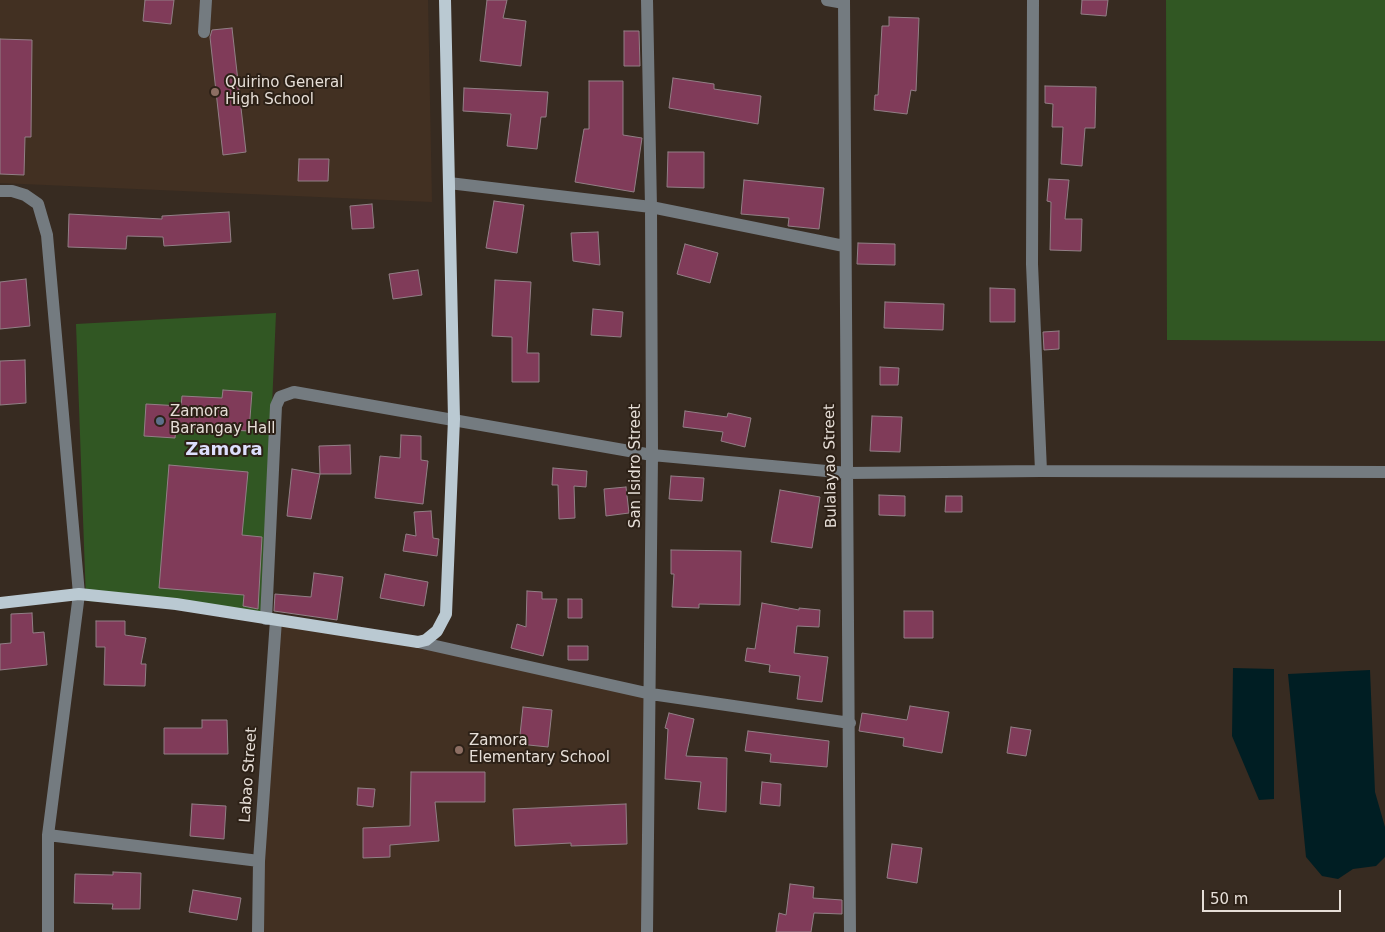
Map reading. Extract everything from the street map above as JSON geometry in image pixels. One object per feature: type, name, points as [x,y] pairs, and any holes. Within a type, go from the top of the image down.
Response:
[{"type":"main road","points":[[0,603],[78,594],[176,604],[418,642],[426,640],[437,631],[446,614],[454,418],[445,0]]},
{"type":"street","points":[[204,32],[206,0]]},
{"type":"street","name":"San Isidro Street","points":[[647,0],[651,206],[652,455],[651,694],[647,932]]},
{"type":"street","points":[[827,0],[844,1]]},
{"type":"street","points":[[1033,0],[1032,264],[1042,470]]},
{"type":"street","name":"Bulalayao Street","points":[[844,1],[844,246],[848,473],[850,932]]},
{"type":"street","points":[[449,183],[651,206],[844,246]]},
{"type":"street","points":[[0,191],[12,191],[25,195],[38,204],[47,235],[78,594],[48,835],[48,932]]},
{"type":"street","name":"Labao Street","points":[[258,932],[259,862],[271,620],[276,406],[280,397],[286,394],[304,392],[454,418]]},
{"type":"street","points":[[454,418],[652,455],[848,473],[1042,470],[1385,472]]},
{"type":"street","points":[[418,642],[651,694],[850,723]]},
{"type":"street","points":[[48,835],[259,862]]},
{"type":"shaded area","name":"Quirino General High School","points":[[0,0],[428,0],[432,202],[0,183]]},
{"type":"shaded area","name":"Zamora Elementary School","points":[[276,620],[418,642],[651,694],[647,932],[258,932]]},
{"type":"green space","points":[[1166,0],[1385,0],[1385,341],[1167,340]]},
{"type":"green space","points":[[276,313],[263,616],[173,606],[86,601],[76,324]]},
{"type":"water","points":[[1233,668],[1274,669],[1274,799],[1259,800],[1232,736]]},
{"type":"water","points":[[1370,670],[1375,792],[1385,827],[1385,857],[1376,866],[1353,869],[1338,879],[1322,876],[1306,857],[1288,674]]},
{"type":"building","points":[[145,0],[174,0],[171,24],[143,21]]},
{"type":"building","points":[[487,0],[507,0],[503,18],[526,21],[521,66],[480,61]]},
{"type":"building","points":[[1082,0],[1108,0],[1106,16],[1081,14]]},
{"type":"building","points":[[889,17],[919,18],[916,91],[911,90],[907,114],[874,110],[875,95],[878,95],[882,26],[889,26]]},
{"type":"building","points":[[232,28],[246,152],[223,155],[210,37],[212,30]]},
{"type":"building","points":[[624,31],[639,31],[640,66],[624,66]]},
{"type":"building","points":[[0,39],[32,40],[31,137],[25,137],[24,175],[0,174]]},
{"type":"building","points":[[673,78],[714,84],[714,89],[761,96],[758,124],[669,108]]},
{"type":"building","points":[[589,81],[623,81],[623,135],[642,138],[634,192],[575,182],[584,129],[589,129]]},
{"type":"building","points":[[1045,86],[1096,87],[1095,128],[1085,128],[1082,166],[1061,164],[1063,127],[1052,127],[1053,104],[1045,103]]},
{"type":"building","points":[[464,88],[548,92],[546,117],[541,117],[537,149],[507,146],[511,114],[463,111]]},
{"type":"building","points":[[668,152],[704,152],[704,188],[667,187]]},
{"type":"building","points":[[299,159],[329,159],[328,181],[298,181]]},
{"type":"building","points":[[1049,179],[1069,180],[1065,219],[1082,219],[1081,251],[1050,250],[1051,202],[1047,201]]},
{"type":"building","points":[[744,180],[824,188],[819,229],[788,226],[789,218],[741,214]]},
{"type":"building","points":[[494,201],[524,205],[517,253],[486,248]]},
{"type":"building","points":[[372,204],[374,228],[352,229],[350,206]]},
{"type":"building","points":[[229,212],[231,242],[164,246],[163,237],[127,236],[126,249],[68,247],[69,214],[162,219],[162,216]]},
{"type":"building","points":[[598,232],[600,265],[573,261],[571,233]]},
{"type":"building","points":[[858,243],[895,244],[895,265],[857,264]]},
{"type":"building","points":[[685,244],[718,253],[710,283],[677,274]]},
{"type":"building","points":[[418,270],[422,295],[393,299],[389,274]]},
{"type":"building","points":[[26,279],[30,326],[0,329],[0,282]]},
{"type":"building","points":[[495,280],[531,282],[527,353],[539,353],[539,382],[512,382],[512,337],[492,336]]},
{"type":"building","points":[[990,288],[1015,289],[1015,322],[990,322]]},
{"type":"building","points":[[885,302],[944,304],[943,330],[884,328]]},
{"type":"building","points":[[593,309],[623,312],[621,337],[591,335]]},
{"type":"building","points":[[1059,331],[1059,349],[1044,350],[1043,332]]},
{"type":"building","points":[[25,360],[26,403],[0,405],[0,361]]},
{"type":"building","points":[[880,367],[899,368],[898,385],[880,385]]},
{"type":"building","points":[[223,390],[252,392],[249,431],[176,427],[175,438],[144,436],[146,404],[181,406],[182,396],[222,398]]},
{"type":"building","points":[[685,411],[727,417],[728,413],[751,418],[745,447],[721,441],[723,432],[683,427]]},
{"type":"building","points":[[872,416],[902,417],[900,452],[870,451]]},
{"type":"building","points":[[401,435],[421,436],[421,460],[428,461],[423,504],[375,498],[380,456],[400,458]]},
{"type":"building","points":[[350,445],[351,474],[320,474],[319,446]]},
{"type":"building","points":[[169,465],[248,472],[242,535],[262,537],[258,609],[243,606],[244,595],[159,588]]},
{"type":"building","points":[[553,468],[587,471],[586,487],[574,486],[575,518],[559,519],[558,485],[552,485]]},
{"type":"building","points":[[292,469],[320,474],[311,519],[287,516]]},
{"type":"building","points":[[671,476],[704,478],[702,501],[669,499]]},
{"type":"building","points":[[626,487],[629,513],[606,516],[604,489]]},
{"type":"building","points":[[780,490],[820,497],[812,548],[771,542]]},
{"type":"building","points":[[879,495],[905,496],[905,516],[879,515]]},
{"type":"building","points":[[946,496],[962,496],[962,512],[945,512]]},
{"type":"building","points":[[431,511],[433,538],[439,539],[437,556],[403,551],[406,534],[416,536],[414,512]]},
{"type":"building","points":[[671,550],[741,551],[740,605],[699,604],[699,608],[672,607],[674,574],[671,574]]},
{"type":"building","points":[[314,573],[343,577],[337,620],[274,611],[275,594],[311,597]]},
{"type":"building","points":[[385,574],[428,582],[424,606],[380,598]]},
{"type":"building","points":[[527,591],[542,592],[542,599],[557,599],[543,656],[511,648],[517,624],[526,627]]},
{"type":"building","points":[[568,599],[582,599],[582,618],[568,618]]},
{"type":"building","points":[[762,603],[799,610],[799,608],[820,610],[819,627],[797,626],[794,653],[828,657],[822,702],[797,699],[800,676],[769,672],[770,665],[745,661],[747,648],[755,649]]},
{"type":"building","points":[[904,611],[933,611],[933,638],[904,638]]},
{"type":"building","points":[[32,613],[33,633],[44,632],[47,665],[0,670],[0,644],[11,643],[11,614]]},
{"type":"building","points":[[96,621],[125,621],[125,635],[146,638],[141,664],[146,664],[145,686],[104,685],[105,647],[96,647]]},
{"type":"building","points":[[568,646],[588,646],[588,660],[568,660]]},
{"type":"building","points":[[910,706],[949,712],[942,753],[903,746],[904,738],[859,731],[862,713],[907,720]]},
{"type":"building","points":[[523,707],[552,710],[548,747],[519,744]]},
{"type":"building","points":[[669,713],[694,719],[686,756],[727,758],[726,812],[698,809],[701,782],[665,779],[668,729],[665,728]]},
{"type":"building","points":[[202,720],[227,720],[228,754],[164,754],[164,728],[202,728]]},
{"type":"building","points":[[1011,727],[1031,730],[1026,756],[1007,753]]},
{"type":"building","points":[[748,731],[829,741],[827,767],[770,762],[771,754],[745,751]]},
{"type":"building","points":[[411,772],[485,772],[485,802],[435,802],[439,841],[390,845],[390,857],[363,858],[363,828],[410,826]]},
{"type":"building","points":[[762,782],[781,784],[780,806],[760,804]]},
{"type":"building","points":[[358,788],[375,789],[373,807],[357,805]]},
{"type":"building","points":[[192,804],[226,806],[224,839],[190,836]]},
{"type":"building","points":[[626,804],[627,844],[571,846],[571,843],[515,846],[513,809]]},
{"type":"building","points":[[892,844],[922,848],[917,883],[887,878]]},
{"type":"building","points":[[113,872],[141,873],[140,909],[112,909],[113,904],[74,903],[75,874],[113,875]]},
{"type":"building","points":[[790,884],[814,887],[813,898],[842,900],[842,914],[814,913],[811,932],[776,932],[779,913],[786,915]]},
{"type":"building","points":[[193,890],[241,898],[237,920],[189,912]]},
{"type":"place","name":"Quirino General High School","points":[[215,92]]},
{"type":"place","name":"Zamora Barangay Hall","points":[[160,421]]},
{"type":"place","name":"Zamora Elementary School","points":[[459,750]]},
{"type":"district","name":"Zamora","points":[[224,450]]}]
